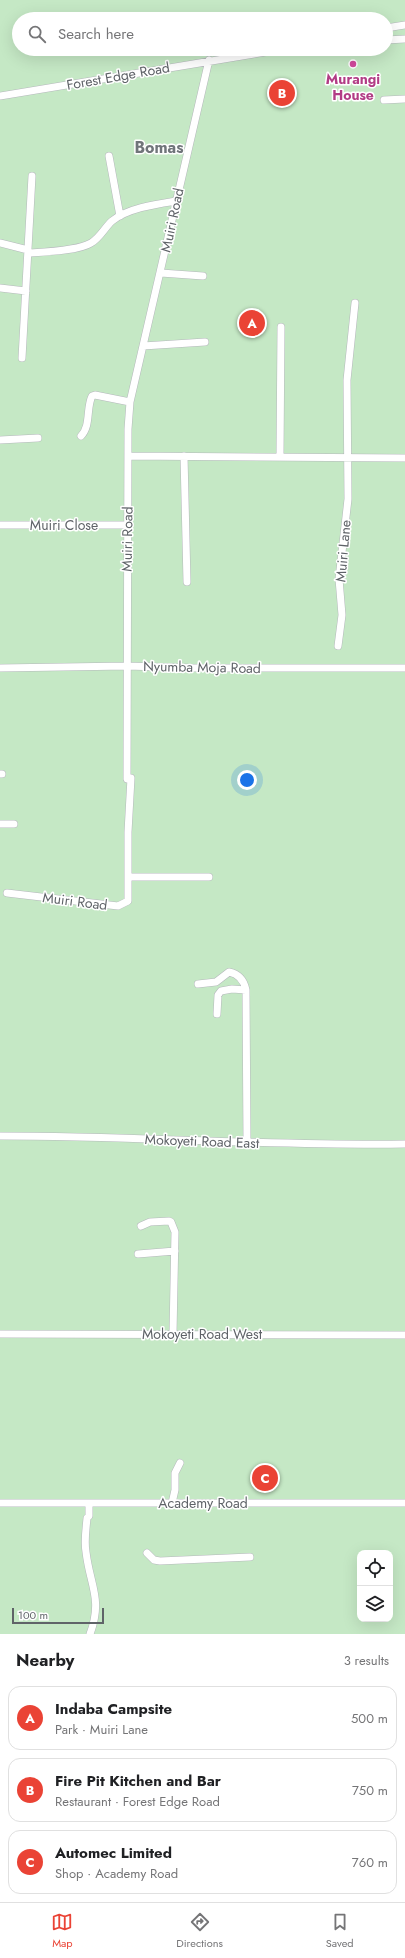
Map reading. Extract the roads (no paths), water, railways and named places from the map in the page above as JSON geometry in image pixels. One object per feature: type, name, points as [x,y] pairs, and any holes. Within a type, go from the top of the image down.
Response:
[{"type":"street","points":[[393,27],[404,25],[404,39],[393,40]]},
{"type":"street","name":"Forest Edge Road","points":[[0,96],[236,56]]},
{"type":"street","name":"Muiri Road","points":[[7,893],[118,906],[128,901],[128,832],[131,778],[127,779],[127,525],[130,402],[209,60]]},
{"type":"street","points":[[384,100],[405,99]]},
{"type":"street","points":[[110,156],[120,216]]},
{"type":"street","points":[[22,358],[32,176]]},
{"type":"street","points":[[0,243],[28,252],[83,246],[96,239],[113,220],[120,216],[139,209],[176,201]]},
{"type":"street","points":[[161,273],[203,276]]},
{"type":"street","points":[[0,288],[26,291]]},
{"type":"street","name":"Muiri Lane","points":[[338,646],[342,616],[339,579],[348,499],[346,456],[347,380],[355,303]]},
{"type":"street","points":[[280,456],[281,327]]},
{"type":"street","points":[[143,346],[205,342]]},
{"type":"street","points":[[81,436],[84,433],[87,423],[92,396],[95,395],[130,402]]},
{"type":"street","points":[[0,440],[38,438]]},
{"type":"street","points":[[128,456],[346,456],[405,458]]},
{"type":"street","points":[[184,456],[185,569],[187,582]]},
{"type":"street","name":"Muiri Close","points":[[0,525],[127,525]]},
{"type":"street","name":"Nyumba Moja Road","points":[[0,668],[127,666],[194,668],[405,668]]},
{"type":"street","points":[[0,824],[14,824]]},
{"type":"street","points":[[128,877],[209,877]]},
{"type":"street","points":[[198,984],[216,982],[226,973],[231,972],[244,980],[246,990],[247,1142]]},
{"type":"street","points":[[217,1014],[218,995],[221,991],[232,989],[246,990]]},
{"type":"street","name":"Mokoyeti Road East","points":[[0,1136],[62,1136],[247,1142],[405,1144]]},
{"type":"street","points":[[141,1226],[158,1221],[171,1222],[175,1232],[173,1334]]},
{"type":"street","points":[[138,1254],[175,1251]]},
{"type":"street","name":"Mokoyeti Road West","points":[[0,1334],[405,1335]]},
{"type":"street","points":[[172,1503],[175,1490],[175,1473],[180,1463]]},
{"type":"street","name":"Academy Road","points":[[0,1503],[405,1503]]},
{"type":"street","points":[[89,1503],[85,1547],[89,1570],[96,1593],[95,1620],[90,1634]]},
{"type":"street","points":[[148,1554],[154,1560],[160,1561],[250,1557]]},
{"type":"place","name":"Murangi House","points":[[353,64]]},
{"type":"place","name":"Fire Pit Kitchen and Bar","points":[[282,93]]},
{"type":"place","name":"Indaba Campsite","points":[[252,323]]},
{"type":"place","name":"Automec Limited","points":[[265,1478]]},
{"type":"district","name":"Bomas","points":[[159,147]]}]
